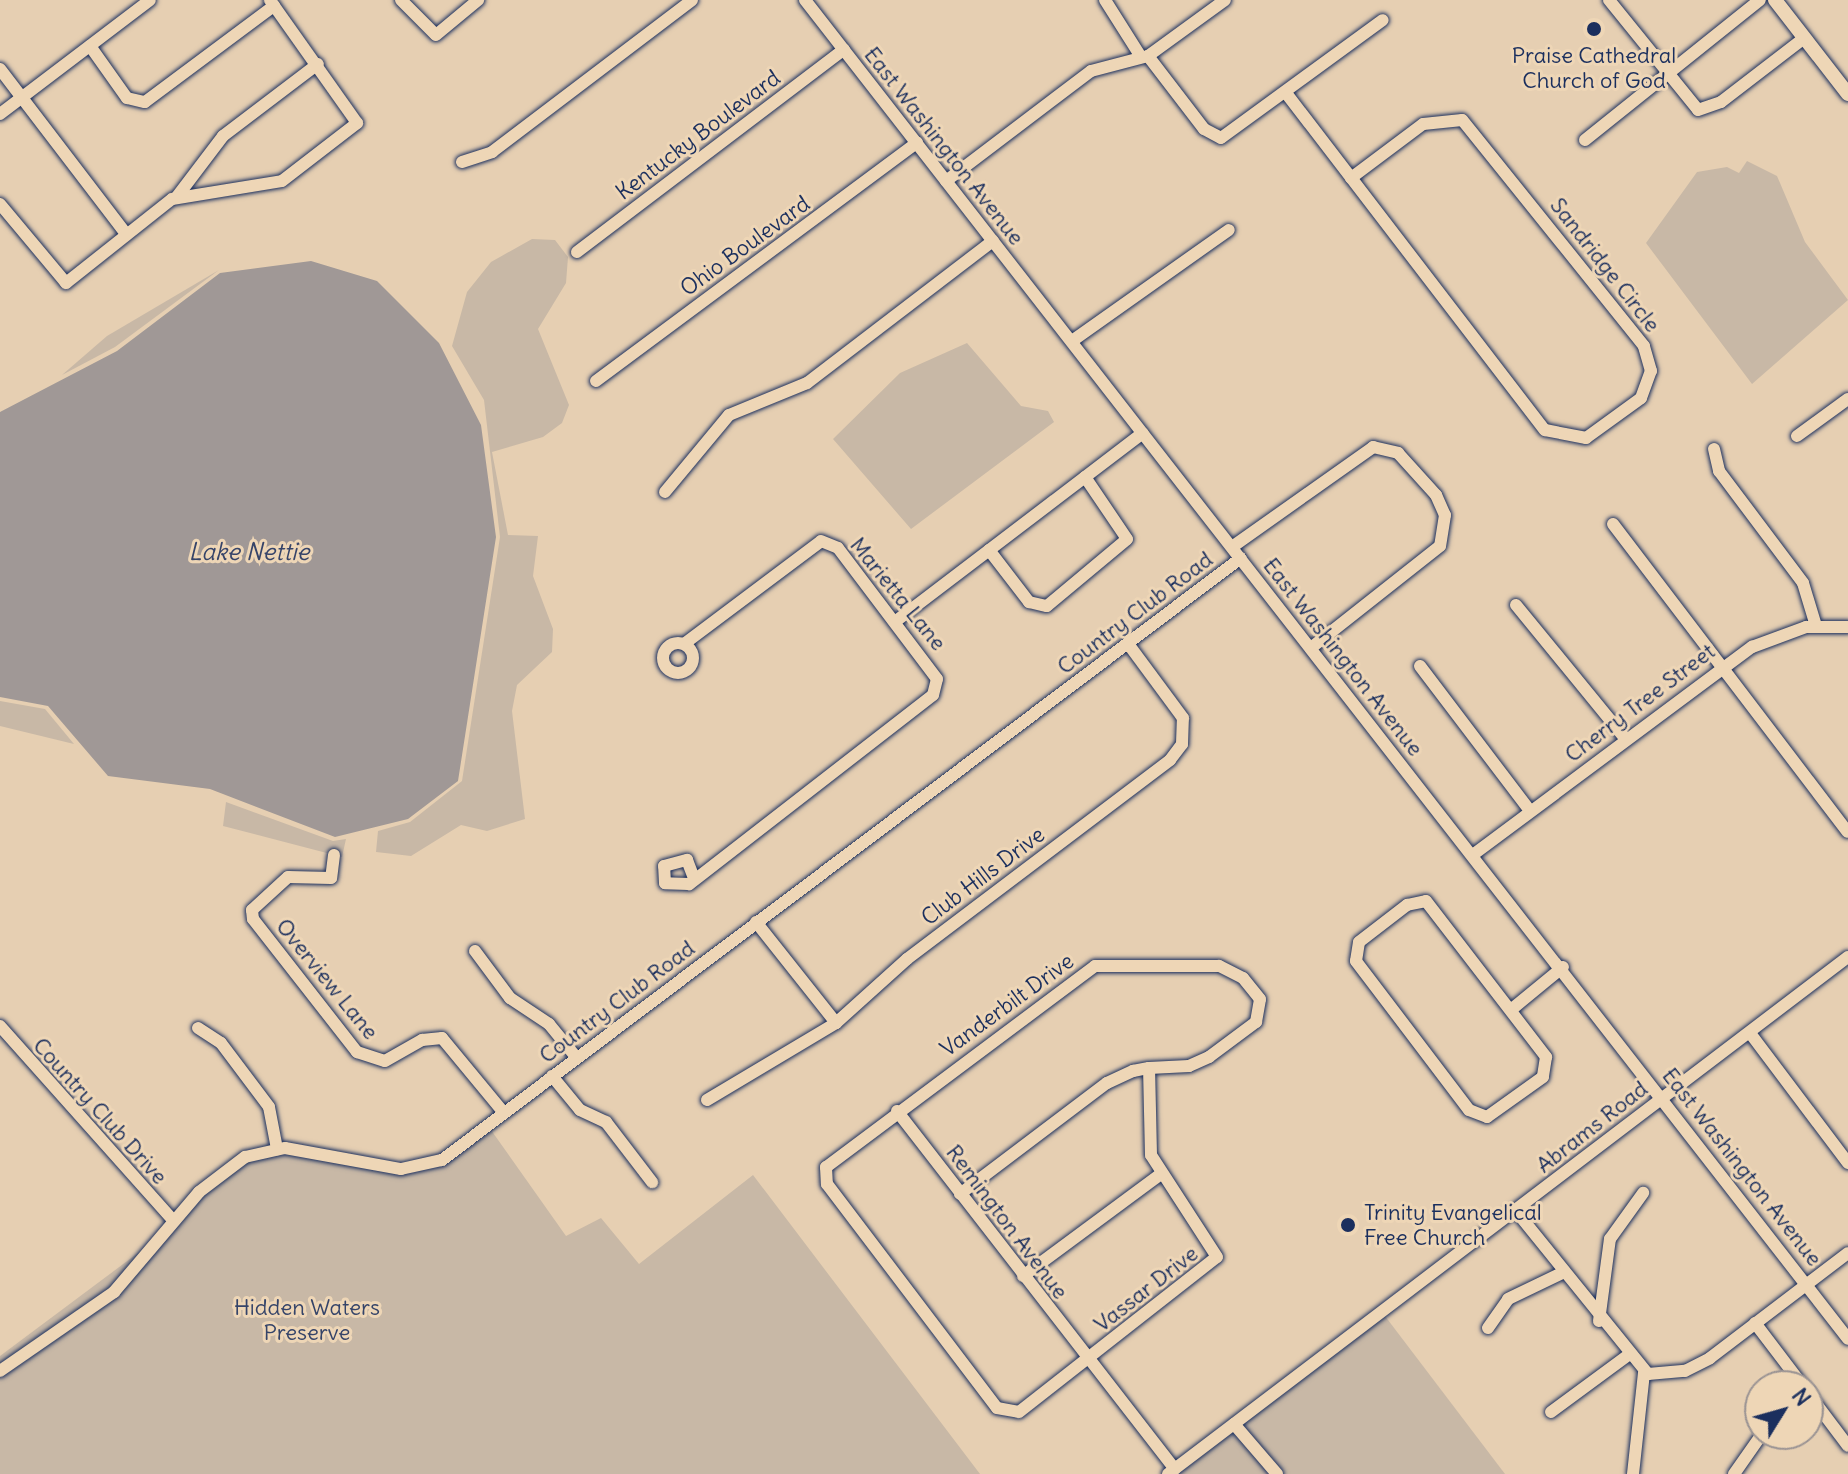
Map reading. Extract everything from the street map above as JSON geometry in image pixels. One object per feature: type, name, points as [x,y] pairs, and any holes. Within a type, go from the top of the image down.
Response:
[{"type":"main road","points":[[1775,0],[1848,94]]},
{"type":"street","points":[[0,114],[150,0]]},
{"type":"street","points":[[401,0],[436,35],[478,0]]},
{"type":"street","points":[[462,162],[492,152],[692,0]]},
{"type":"street","name":"East Washington Avenue","points":[[805,0],[1563,967],[1848,1339]]},
{"type":"street","points":[[1105,0],[1145,57],[1212,135],[1230,134],[1383,20]]},
{"type":"street","points":[[946,181],[1091,71],[1145,57],[1225,0]]},
{"type":"street","points":[[1609,0],[1692,106],[1708,109],[1804,38]]},
{"type":"street","points":[[1585,140],[1760,0]]},
{"type":"street","points":[[90,46],[127,98],[145,102],[272,3],[318,64],[356,125],[271,186],[176,198]]},
{"type":"street","name":"Kentucky Boulevard","points":[[577,252],[844,49]]},
{"type":"street","points":[[0,204],[66,283],[176,198],[223,136],[318,64]]},
{"type":"street","points":[[0,69],[126,234]]},
{"type":"street","name":"Sandridge Circle","points":[[1286,93],[1351,178],[1545,430],[1586,438],[1641,398],[1651,371],[1644,346],[1462,120],[1423,124],[1351,178]]},
{"type":"street","name":"Ohio Boulevard","points":[[596,381],[917,143]]},
{"type":"street","points":[[1072,341],[1229,230]]},
{"type":"street","points":[[665,492],[729,415],[786,394],[841,360],[993,241]]},
{"type":"street","points":[[1797,436],[1848,399]]},
{"type":"street","points":[[896,621],[1143,433]]},
{"type":"street","points":[[1232,547],[1373,447],[1398,453],[1436,495],[1445,515],[1440,546],[1312,647]]},
{"type":"street","points":[[1714,449],[1719,471],[1803,583],[1816,626]]},
{"type":"street","points":[[989,550],[1039,606],[1123,548],[1122,524],[1085,477]]},
{"type":"street","points":[[1613,524],[1848,832]]},
{"type":"street","name":"Marietta Lane","points":[[684,644],[821,541],[838,548],[933,669],[933,695],[693,876]]},
{"type":"street","name":"Country Club Road","points":[[0,1371],[114,1292],[173,1220],[235,1162],[277,1149],[424,1167],[504,1113],[1241,558]]},
{"type":"street","points":[[1516,605],[1625,738]]},
{"type":"street","name":"Cherry Tree Street","points":[[1474,854],[1720,667],[1768,639],[1816,626],[1848,627]]},
{"type":"street","name":"Club Hills Drive","points":[[707,1100],[836,1023],[907,959],[1178,752],[1184,736],[1179,710],[1129,645]]},
{"type":"street","points":[[1420,666],[1530,811]]},
{"type":"street","name":"Overview Lane","points":[[334,855],[331,878],[288,877],[252,910],[253,919],[357,1052],[385,1061],[422,1040],[442,1038],[504,1113]]},
{"type":"street","points":[[1426,901],[1512,1009],[1544,1052],[1545,1073],[1482,1117],[1361,970],[1355,948],[1407,905],[1426,901]]},
{"type":"street","points":[[756,922],[836,1023]]},
{"type":"street","points":[[475,951],[510,998],[549,1024],[576,1057]]},
{"type":"street","name":"Abrams Road","points":[[1172,1471],[1663,1098],[1846,964]]},
{"type":"street","name":"Vanderbilt Drive","points":[[960,1194],[1107,1083],[1149,1068],[1199,1063],[1256,1022],[1262,1004],[1243,978],[1219,966],[1095,966],[829,1162],[824,1179],[1005,1413]]},
{"type":"street","points":[[1512,1009],[1563,967]]},
{"type":"street","name":"Country Club Drive","points":[[0,1026],[173,1220]]},
{"type":"street","points":[[198,1028],[221,1043],[269,1107],[277,1149]]},
{"type":"street","points":[[1750,1033],[1848,1163]]},
{"type":"street","name":"Vassar Drive","points":[[1005,1413],[1024,1409],[1217,1257],[1161,1174],[1149,1147],[1149,1068]]},
{"type":"street","points":[[552,1076],[577,1108],[606,1122],[652,1182]]},
{"type":"street","name":"Remington Avenue","points":[[897,1111],[1172,1471]]},
{"type":"street","points":[[1023,1276],[1161,1174]]},
{"type":"street","points":[[1599,1321],[1610,1239],[1643,1193]]},
{"type":"street","points":[[1516,1211],[1599,1321],[1644,1373]]},
{"type":"street","points":[[1644,1373],[1695,1367],[1848,1253]]},
{"type":"street","points":[[1488,1328],[1508,1299],[1562,1273]]},
{"type":"street","points":[[1755,1323],[1791,1370]]},
{"type":"street","points":[[1551,1412],[1627,1356]]},
{"type":"street","points":[[1633,1474],[1644,1373]]},
{"type":"street","points":[[1824,1416],[1848,1446]]},
{"type":"street","points":[[1234,1424],[1277,1474]]},
{"type":"street","points":[[1734,1474],[1751,1450]]},
{"type":"green space","points":[[1747,161],[1777,176],[1805,242],[1848,300],[1752,384],[1646,243],[1697,172],[1727,167],[1739,173]]},
{"type":"green space","points":[[532,239],[555,240],[568,257],[566,283],[538,329],[569,405],[562,423],[543,437],[492,452],[508,535],[538,536],[533,576],[553,629],[552,652],[517,685],[512,711],[525,819],[487,831],[461,825],[411,856],[376,852],[378,831],[410,822],[462,781],[500,537],[484,400],[452,346],[467,292],[491,262]]},
{"type":"green space","points":[[219,270],[115,347],[62,375],[107,336]]},
{"type":"green space","points":[[967,343],[1021,406],[1048,411],[1054,422],[911,529],[833,439],[900,373]]},
{"type":"green space","points":[[0,701],[45,709],[74,744],[0,726]]},
{"type":"green space","points":[[226,802],[333,841],[346,839],[342,857],[223,826]]},
{"type":"green space","name":"Hidden Waters Preserve","points":[[491,1130],[566,1236],[601,1218],[639,1264],[753,1175],[980,1474],[0,1474],[0,1376],[117,1295],[203,1195],[246,1161],[284,1153],[413,1173],[443,1164]]},
{"type":"green space","points":[[150,1244],[111,1289],[0,1366],[0,1356]]},
{"type":"green space","points":[[1385,1316],[1505,1474],[1175,1474]]},
{"type":"water","name":"Lake Nettie","points":[[311,261],[377,281],[439,343],[481,425],[496,537],[458,781],[408,819],[335,837],[210,789],[108,776],[48,706],[0,697],[0,412],[117,351],[220,273]]},
{"type":"place","name":"Praise Cathedral Church of God","points":[[1594,29]]},
{"type":"place","name":"Trinity Evangelical Free Church","points":[[1348,1225]]}]
